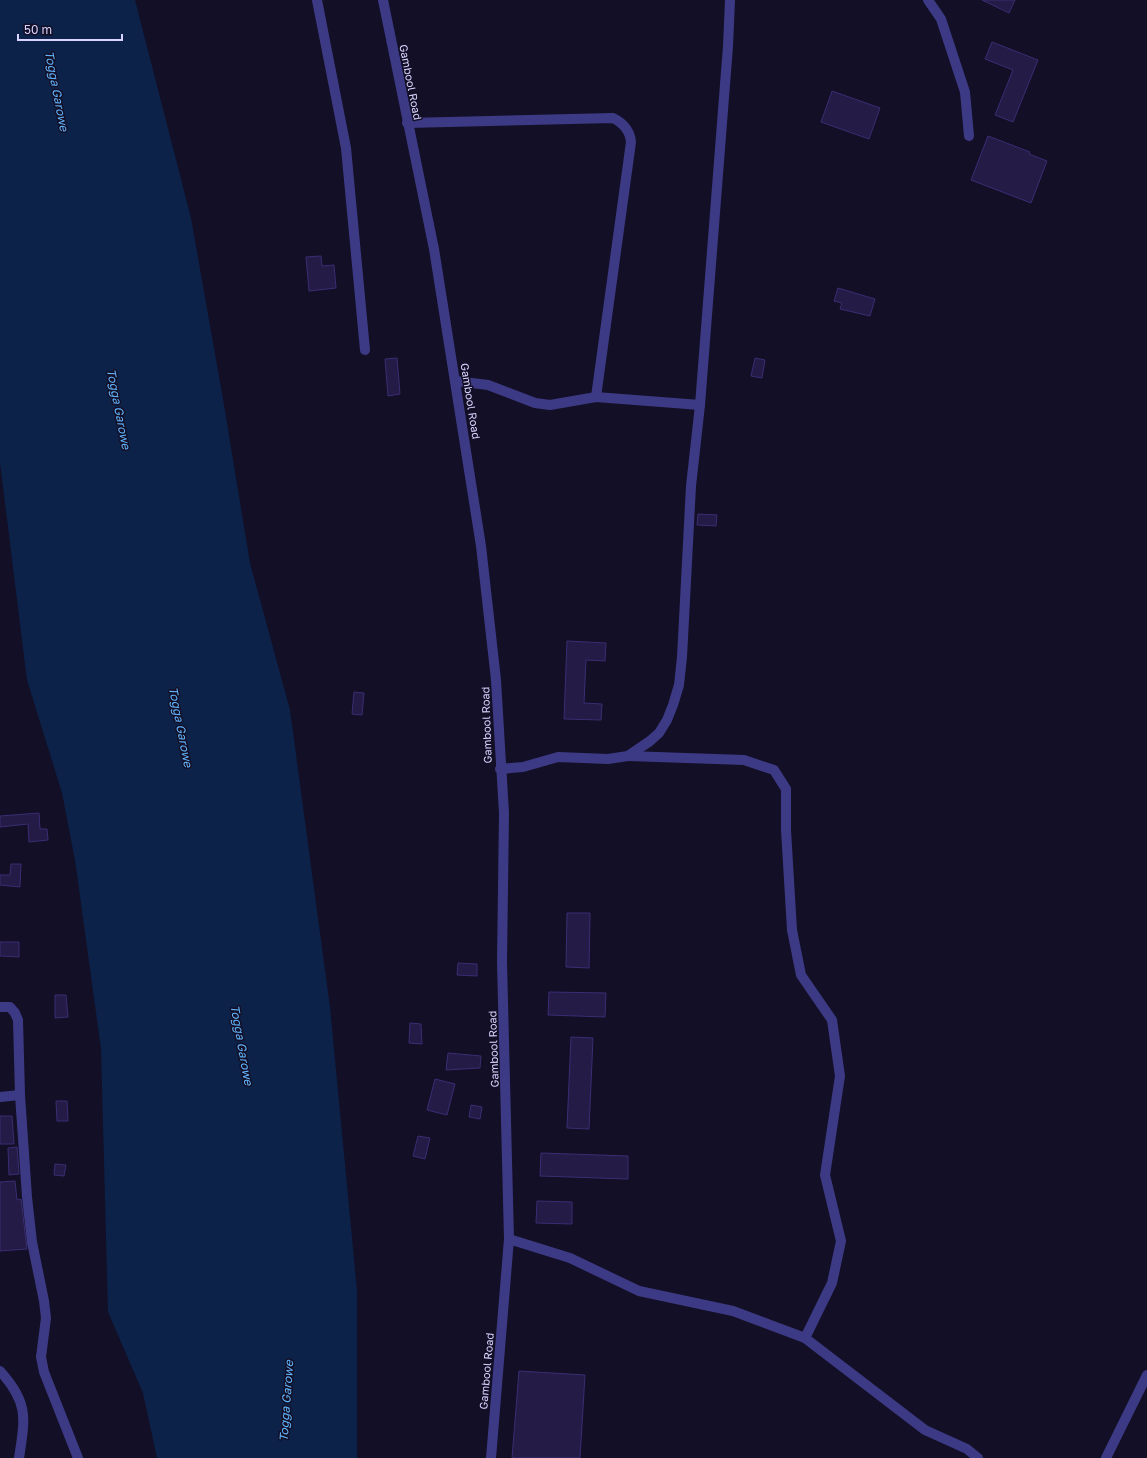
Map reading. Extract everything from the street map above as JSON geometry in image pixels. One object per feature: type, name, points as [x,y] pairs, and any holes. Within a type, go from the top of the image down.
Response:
[{"type":"street","points":[[317,0],[346,148],[365,350]]},
{"type":"street","name":"Gambool Road","points":[[383,0],[434,249],[481,546],[496,680],[500,769],[504,813],[502,962],[509,1239],[491,1458]]},
{"type":"street","points":[[628,756],[660,733],[667,720],[679,685],[691,486],[700,405],[728,46],[730,0]]},
{"type":"street","points":[[928,0],[941,19],[965,92],[969,136]]},
{"type":"street","points":[[407,123],[613,118],[621,122],[631,135],[596,397]]},
{"type":"street","points":[[455,381],[488,385],[528,401],[550,405],[596,397],[700,405]]},
{"type":"street","points":[[500,769],[523,767],[558,757],[608,759],[628,756],[744,760],[774,770],[786,789],[788,868],[792,930],[796,953],[801,975],[832,1020],[840,1076],[825,1175],[841,1241],[832,1283],[805,1338]]},
{"type":"street","points":[[0,1007],[10,1007],[18,1020],[20,1095],[30,1225],[46,1318],[41,1357],[44,1372],[78,1458]]},
{"type":"street","points":[[0,1097],[20,1095]]},
{"type":"street","points":[[509,1239],[570,1258],[639,1291],[733,1311],[805,1338],[925,1430],[966,1449],[978,1458]]},
{"type":"street","points":[[0,1371],[13,1386],[21,1402],[24,1423],[19,1458]]},
{"type":"street","points":[[1106,1458],[1147,1375]]},
{"type":"water","name":"Togga Garowe","points":[[0,0],[135,0],[191,218],[250,563],[290,710],[330,1007],[357,1290],[357,1458],[157,1458],[143,1393],[108,1312],[101,1049],[75,860],[62,793],[27,680],[0,463]]},
{"type":"building","points":[[982,0],[1015,0],[1009,13]]},
{"type":"building","points":[[992,42],[1038,60],[1013,122],[995,115],[1013,70],[985,59]]},
{"type":"building","points":[[832,91],[880,108],[869,139],[821,122]]},
{"type":"building","points":[[988,136],[1030,152],[1029,154],[1047,161],[1031,203],[971,180]]},
{"type":"building","points":[[321,256],[322,266],[334,265],[336,288],[309,291],[306,257]]},
{"type":"building","points":[[838,288],[875,299],[870,316],[840,309],[842,303],[834,301]]},
{"type":"building","points":[[397,358],[400,394],[388,396],[385,359]]},
{"type":"building","points":[[755,358],[765,360],[762,378],[751,376]]},
{"type":"building","points":[[698,514],[717,515],[716,526],[697,525]]},
{"type":"building","points":[[567,641],[606,643],[605,661],[586,660],[584,703],[602,704],[601,720],[564,719]]},
{"type":"building","points":[[354,692],[364,693],[362,715],[352,714]]},
{"type":"building","points":[[39,813],[40,829],[47,829],[48,840],[29,842],[28,824],[0,827],[0,816]]},
{"type":"building","points":[[11,864],[21,864],[20,887],[0,885],[0,875],[10,875]]},
{"type":"building","points":[[567,913],[590,913],[589,968],[566,967]]},
{"type":"building","points":[[0,942],[19,942],[19,957],[0,956]]},
{"type":"building","points":[[458,963],[477,964],[477,976],[457,975]]},
{"type":"building","points":[[549,992],[606,993],[605,1017],[548,1015]]},
{"type":"building","points":[[55,995],[66,995],[68,1017],[55,1018]]},
{"type":"building","points":[[410,1023],[421,1024],[422,1044],[409,1043]]},
{"type":"building","points":[[571,1037],[593,1038],[589,1129],[567,1128]]},
{"type":"building","points":[[448,1053],[481,1056],[480,1068],[446,1070]]},
{"type":"building","points":[[435,1079],[455,1084],[447,1115],[427,1110]]},
{"type":"building","points":[[56,1101],[67,1101],[68,1121],[57,1121]]},
{"type":"building","points":[[471,1105],[482,1107],[480,1119],[469,1117]]},
{"type":"building","points":[[0,1116],[12,1116],[14,1144],[0,1144]]},
{"type":"building","points":[[418,1136],[430,1138],[425,1159],[413,1156]]},
{"type":"building","points":[[17,1147],[19,1174],[9,1175],[8,1148]]},
{"type":"building","points":[[541,1153],[628,1156],[628,1179],[540,1176]]},
{"type":"building","points":[[55,1164],[66,1165],[64,1176],[54,1175]]},
{"type":"building","points":[[15,1181],[17,1200],[21,1199],[27,1249],[0,1251],[0,1182]]},
{"type":"building","points":[[537,1201],[572,1202],[572,1224],[536,1223]]},
{"type":"building","points":[[519,1371],[585,1375],[580,1458],[512,1458]]}]
